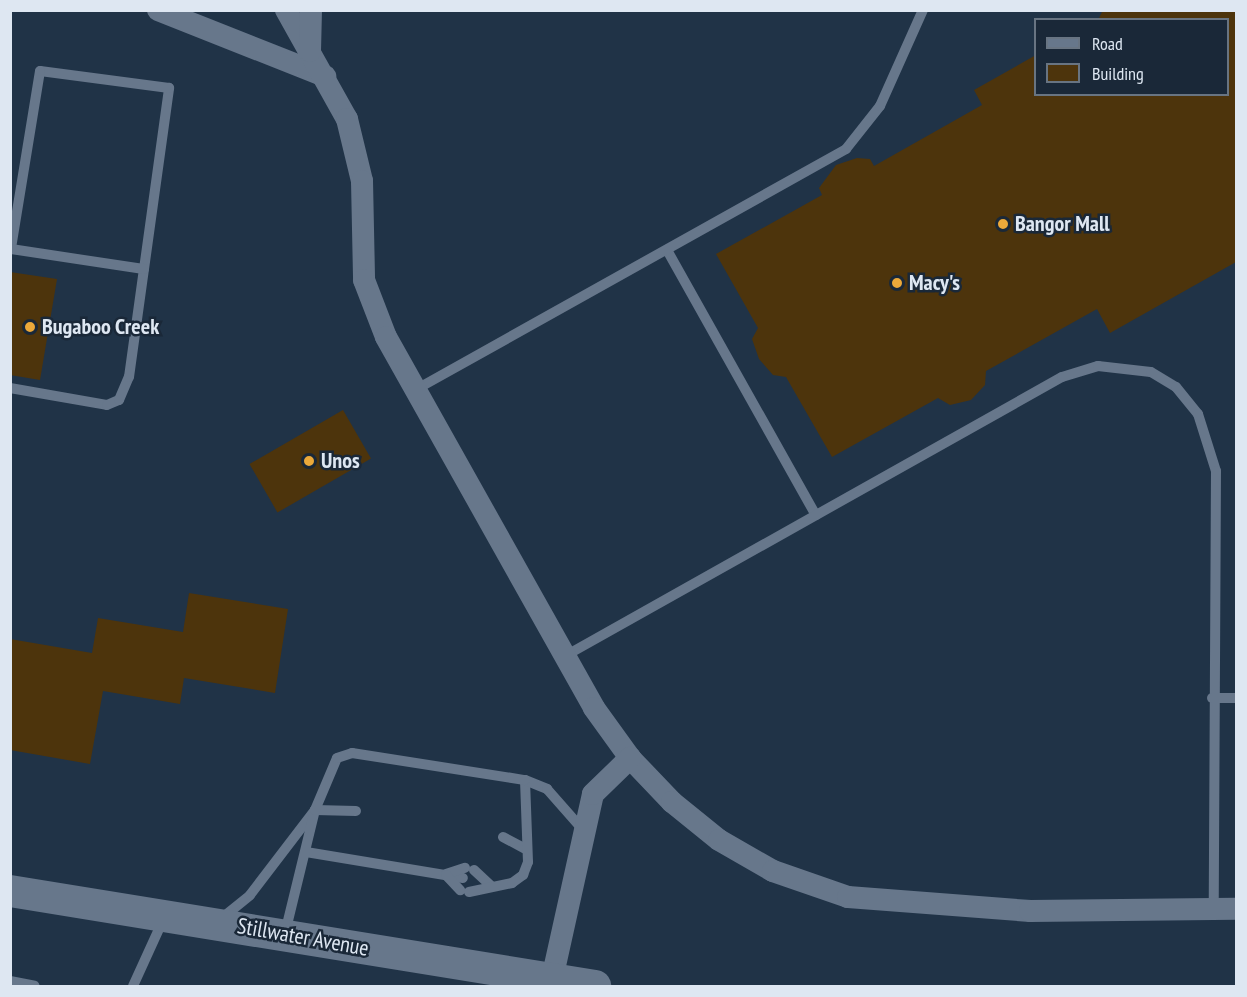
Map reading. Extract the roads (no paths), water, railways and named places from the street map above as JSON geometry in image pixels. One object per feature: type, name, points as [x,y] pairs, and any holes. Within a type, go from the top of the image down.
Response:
[{"type":"main road","name":"Stillwater Avenue","points":[[10,891],[216,922],[595,987]]},
{"type":"street","points":[[158,10],[325,76]]},
{"type":"street","points":[[286,10],[325,76],[347,119],[362,181],[364,280],[386,337],[565,656],[630,758],[719,840],[773,871],[848,897],[1019,910],[1236,909]]},
{"type":"street","points":[[310,51],[311,10]]},
{"type":"street","points":[[552,979],[593,794],[630,758]]},
{"type":"lane","points":[[415,390],[667,250],[861,136],[880,106],[923,10]]},
{"type":"lane","points":[[10,388],[107,405],[118,400],[129,377],[144,269],[169,88],[40,71],[11,249],[144,269]]},
{"type":"lane","points":[[667,250],[816,515]]},
{"type":"lane","points":[[565,656],[1079,370],[1115,365],[1151,372],[1188,399],[1213,449],[1214,909]]},
{"type":"lane","points":[[1212,698],[1236,698]]},
{"type":"lane","points":[[285,935],[315,810],[338,758],[352,753],[525,780],[547,789],[585,832]]},
{"type":"lane","points":[[446,874],[465,891],[512,883],[523,875],[528,862],[524,848],[525,780]]},
{"type":"lane","points":[[315,810],[356,811]]},
{"type":"lane","points":[[216,922],[250,895],[315,810]]},
{"type":"lane","points":[[503,837],[524,848]]},
{"type":"lane","points":[[306,852],[446,874],[468,874],[491,886]]},
{"type":"lane","points":[[134,986],[165,915]]},
{"type":"lane","points":[[10,981],[35,987]]},
{"type":"place","name":"Bangor Mall","points":[[1003,224]]},
{"type":"place","name":"Macy's","points":[[897,283]]},
{"type":"place","name":"Bugaboo Creek","points":[[30,327]]},
{"type":"place","name":"Unos","points":[[309,461]]}]
